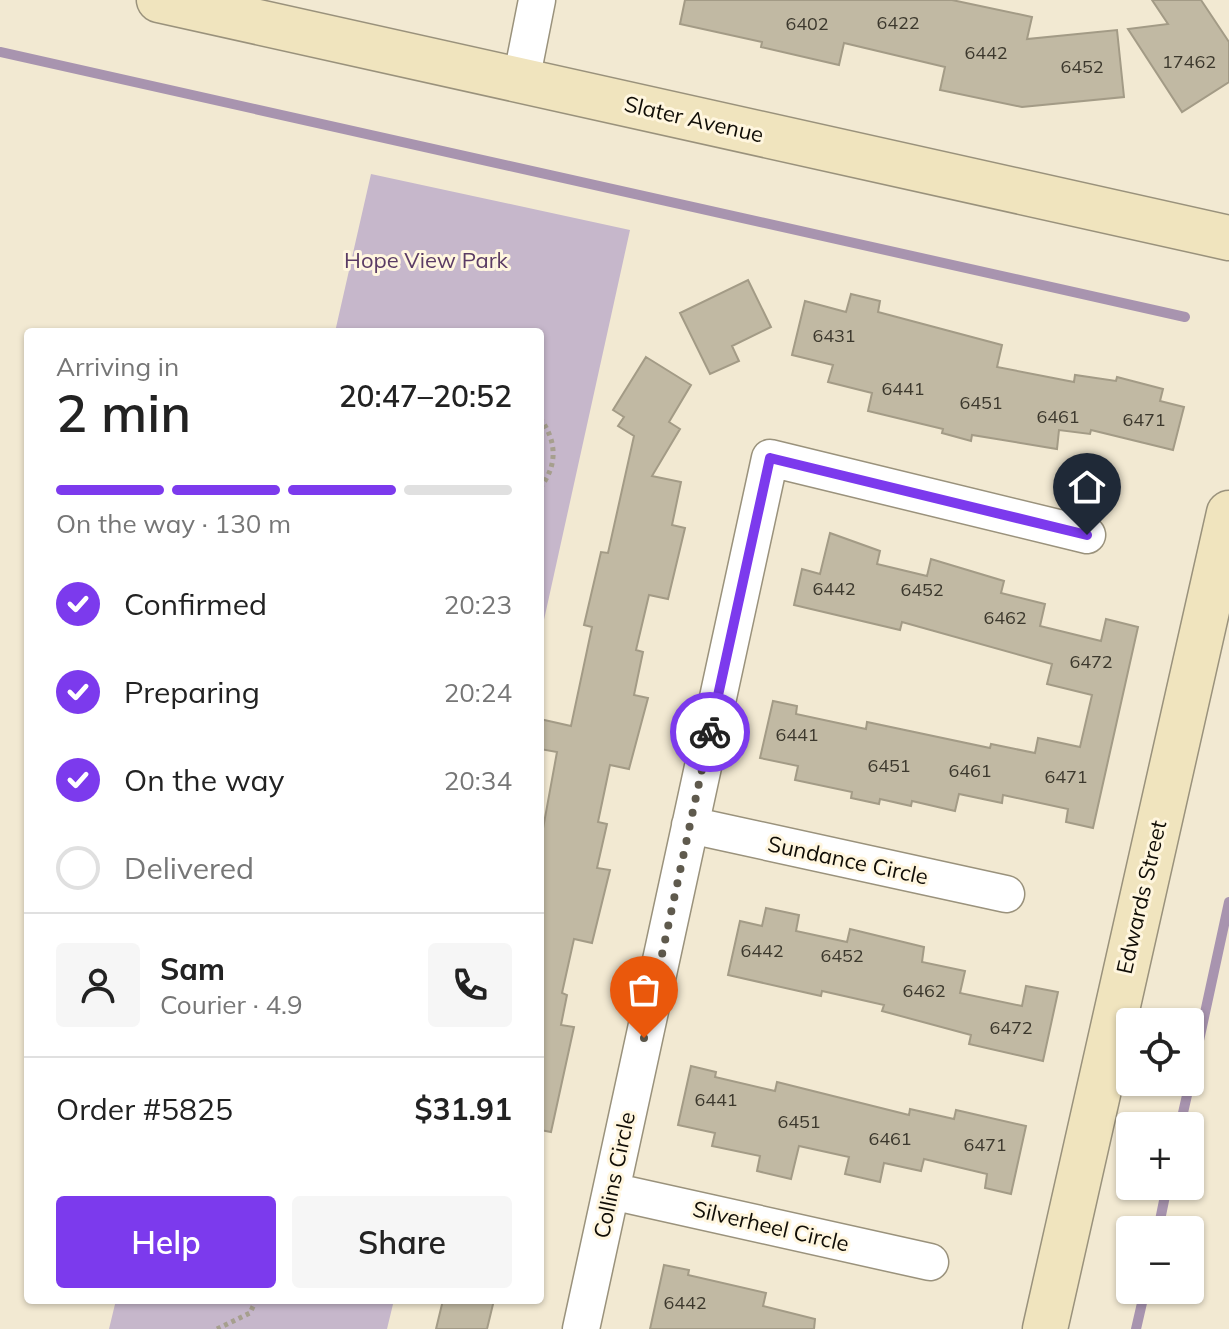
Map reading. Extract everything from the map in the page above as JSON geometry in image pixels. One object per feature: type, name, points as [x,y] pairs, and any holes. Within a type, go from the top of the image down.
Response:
[{"type":"street","name":"Slater Avenue","points":[[159,0],[1229,238]]},
{"type":"street","points":[[521,81],[537,0]]},
{"type":"street","name":"Collins Circle","points":[[581,1329],[770,458],[1087,535]]},
{"type":"street","name":"Edwards Street","points":[[1045,1329],[1229,513]]},
{"type":"street","name":"Sundance Circle","points":[[690,825],[1006,894]]},
{"type":"street","name":"Silverheel Circle","points":[[611,1191],[930,1262]]},
{"type":"path","points":[[544,426],[553,445],[555,462],[544,481]]},
{"type":"path","points":[[217,1329],[250,1313],[254,1304]]},
{"type":"green space","name":"Hope View Park","points":[[371,174],[630,230],[544,620],[544,328],[336,328]]},
{"type":"green space","points":[[115,1304],[393,1304],[387,1329],[109,1329]]},
{"type":"building","points":[[685,0],[952,0],[1032,17],[1027,39],[1117,30],[1124,97],[1022,107],[940,90],[945,67],[844,43],[839,65],[761,47],[762,42],[680,24]]},
{"type":"building","points":[[1152,0],[1201,0],[1229,42],[1229,82],[1182,112],[1128,29],[1168,24]]},
{"type":"building","points":[[748,280],[771,327],[732,346],[739,361],[710,374],[680,313]]},
{"type":"building","points":[[851,294],[880,301],[878,312],[1002,345],[997,367],[1074,382],[1075,375],[1116,381],[1117,377],[1163,389],[1160,401],[1184,407],[1173,450],[1091,430],[1090,434],[1059,430],[1057,449],[972,435],[971,441],[942,433],[943,429],[868,411],[872,393],[828,382],[833,365],[792,355],[805,301],[846,312]]},
{"type":"building","points":[[646,357],[691,385],[669,422],[680,429],[652,476],[681,482],[672,525],[685,528],[668,599],[649,595],[636,650],[643,652],[634,695],[648,698],[629,769],[610,765],[598,822],[607,824],[597,868],[610,870],[592,943],[574,939],[562,993],[567,995],[561,1025],[574,1027],[551,1132],[544,1131],[544,823],[557,752],[544,750],[544,720],[571,726],[592,627],[584,625],[601,552],[608,553],[634,436],[618,426],[624,417],[613,410]]},
{"type":"building","points":[[830,533],[880,551],[877,564],[927,576],[931,559],[1004,581],[1001,593],[1045,604],[1040,626],[1101,641],[1106,619],[1138,627],[1093,828],[1066,822],[1068,809],[1003,795],[1002,803],[959,794],[955,811],[912,801],[911,806],[880,799],[879,804],[851,798],[852,792],[795,780],[798,766],[760,758],[773,701],[797,706],[796,714],[866,729],[867,722],[990,748],[991,744],[1035,753],[1038,738],[1080,747],[1092,695],[1047,684],[1052,664],[902,622],[900,630],[794,605],[802,569],[820,574]]},
{"type":"building","points":[[766,908],[799,915],[796,931],[847,942],[850,929],[924,947],[922,962],[965,971],[960,993],[1022,1006],[1026,986],[1058,992],[1043,1061],[969,1044],[971,1035],[882,1011],[884,1005],[822,991],[821,996],[728,975],[740,921],[762,926]]},
{"type":"building","points":[[691,1066],[716,1072],[715,1077],[775,1091],[777,1082],[909,1115],[910,1109],[954,1119],[956,1110],[1026,1126],[1011,1194],[985,1188],[987,1174],[924,1159],[921,1171],[884,1163],[880,1182],[845,1174],[849,1157],[799,1146],[791,1179],[757,1171],[760,1156],[712,1146],[715,1133],[678,1125]]},
{"type":"building","points":[[664,1265],[689,1270],[688,1275],[766,1293],[763,1306],[815,1319],[814,1329],[650,1329]]},
{"type":"building","points":[[442,1304],[493,1304],[487,1329],[436,1329]]},
{"type":"waterway","points":[[0,52],[1185,317]]},
{"type":"waterway","points":[[1204,1017],[1229,902]]},
{"type":"waterway","points":[[1183,1112],[1187,1096]]},
{"type":"waterway","points":[[1161,1216],[1164,1200]]},
{"type":"waterway","points":[[1136,1329],[1142,1304]]},
{"type":"way so far","points":[[644,1038],[710,732]]},
{"type":"route","points":[[710,732],[770,458],[1087,535]]}]
